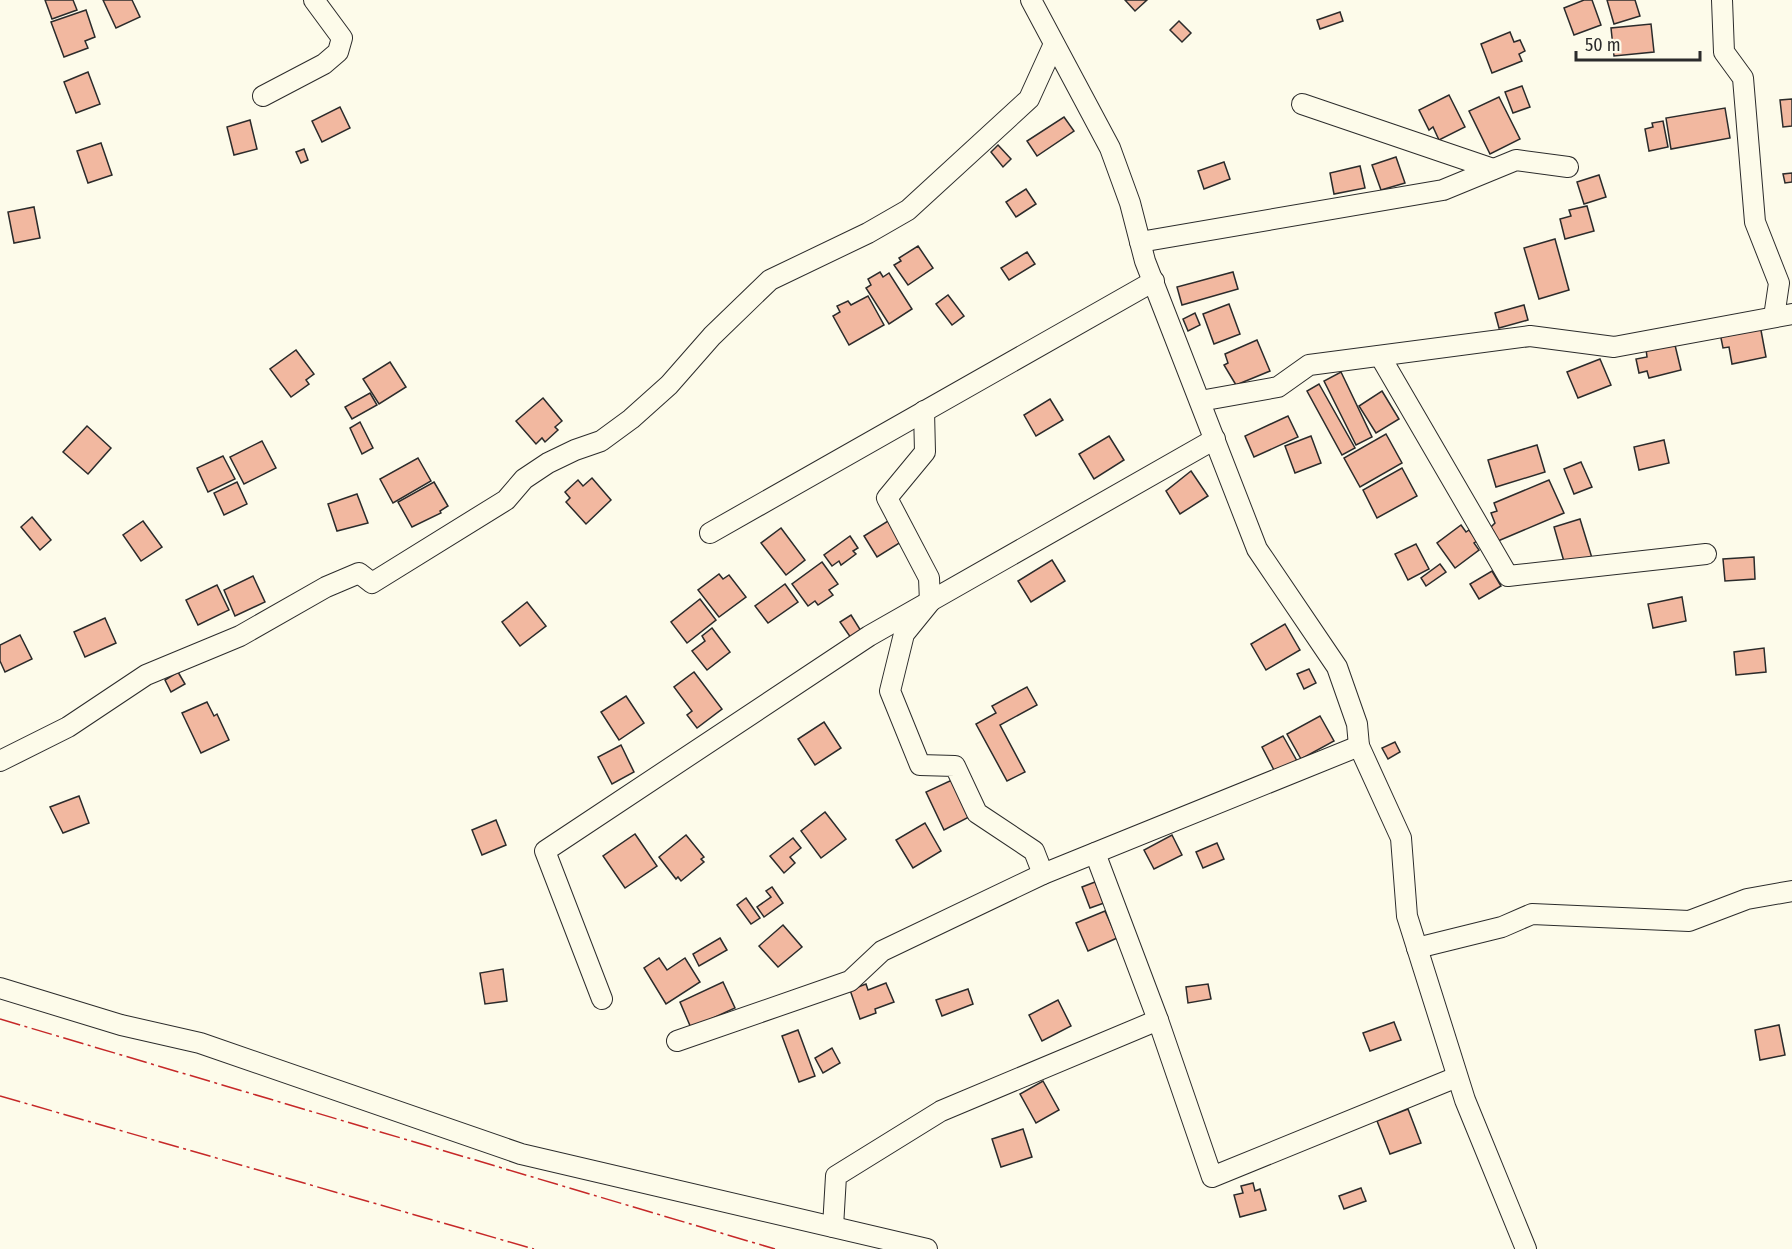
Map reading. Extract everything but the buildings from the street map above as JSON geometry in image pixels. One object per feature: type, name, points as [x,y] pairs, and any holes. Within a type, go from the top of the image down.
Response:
[{"type":"street","points":[[263,96],[324,64],[338,52],[342,38],[314,0]]},
{"type":"street","points":[[1200,401],[1278,387],[1309,365],[1530,336],[1614,347],[1783,316],[1779,283],[1755,222],[1743,78],[1724,52],[1722,0]]},
{"type":"street","points":[[1039,2],[1054,44],[1110,148],[1154,281],[1257,549],[1337,667],[1357,724],[1359,746],[1401,838],[1407,916],[1457,1077],[1526,1249]]},
{"type":"street","points":[[0,761],[68,727],[146,675],[240,636],[326,587],[359,573],[372,583],[506,500],[524,480],[548,463],[601,441],[669,385],[712,336],[770,280],[868,233],[908,210],[1029,99],[1054,44]]},
{"type":"street","points":[[1302,104],[1493,169]]},
{"type":"street","points":[[1140,242],[1443,190],[1516,160],[1568,166]]},
{"type":"street","points":[[710,533],[1154,281]]},
{"type":"street","points":[[1380,356],[1508,576],[1706,554]]},
{"type":"street","points":[[924,411],[925,452],[887,498],[929,578],[930,602],[904,634],[890,691],[920,765],[955,766],[977,813],[1034,851],[1043,874]]},
{"type":"street","points":[[602,999],[545,851],[869,636],[1215,439]]},
{"type":"street","points":[[677,1041],[850,981],[882,951],[1043,874],[1359,746]]},
{"type":"street","points":[[1095,853],[1158,1020],[1212,1177],[1457,1077]]},
{"type":"street","points":[[1417,948],[1502,927],[1532,914],[1689,921],[1747,899],[1792,891]]},
{"type":"street","points":[[0,987],[121,1025],[200,1043],[521,1154],[927,1249]]},
{"type":"street","points":[[833,1227],[836,1176],[941,1111],[1158,1020]]},
{"type":"power","points":[[0,1019],[775,1249]]},
{"type":"power","points":[[0,1096],[534,1249]]}]
